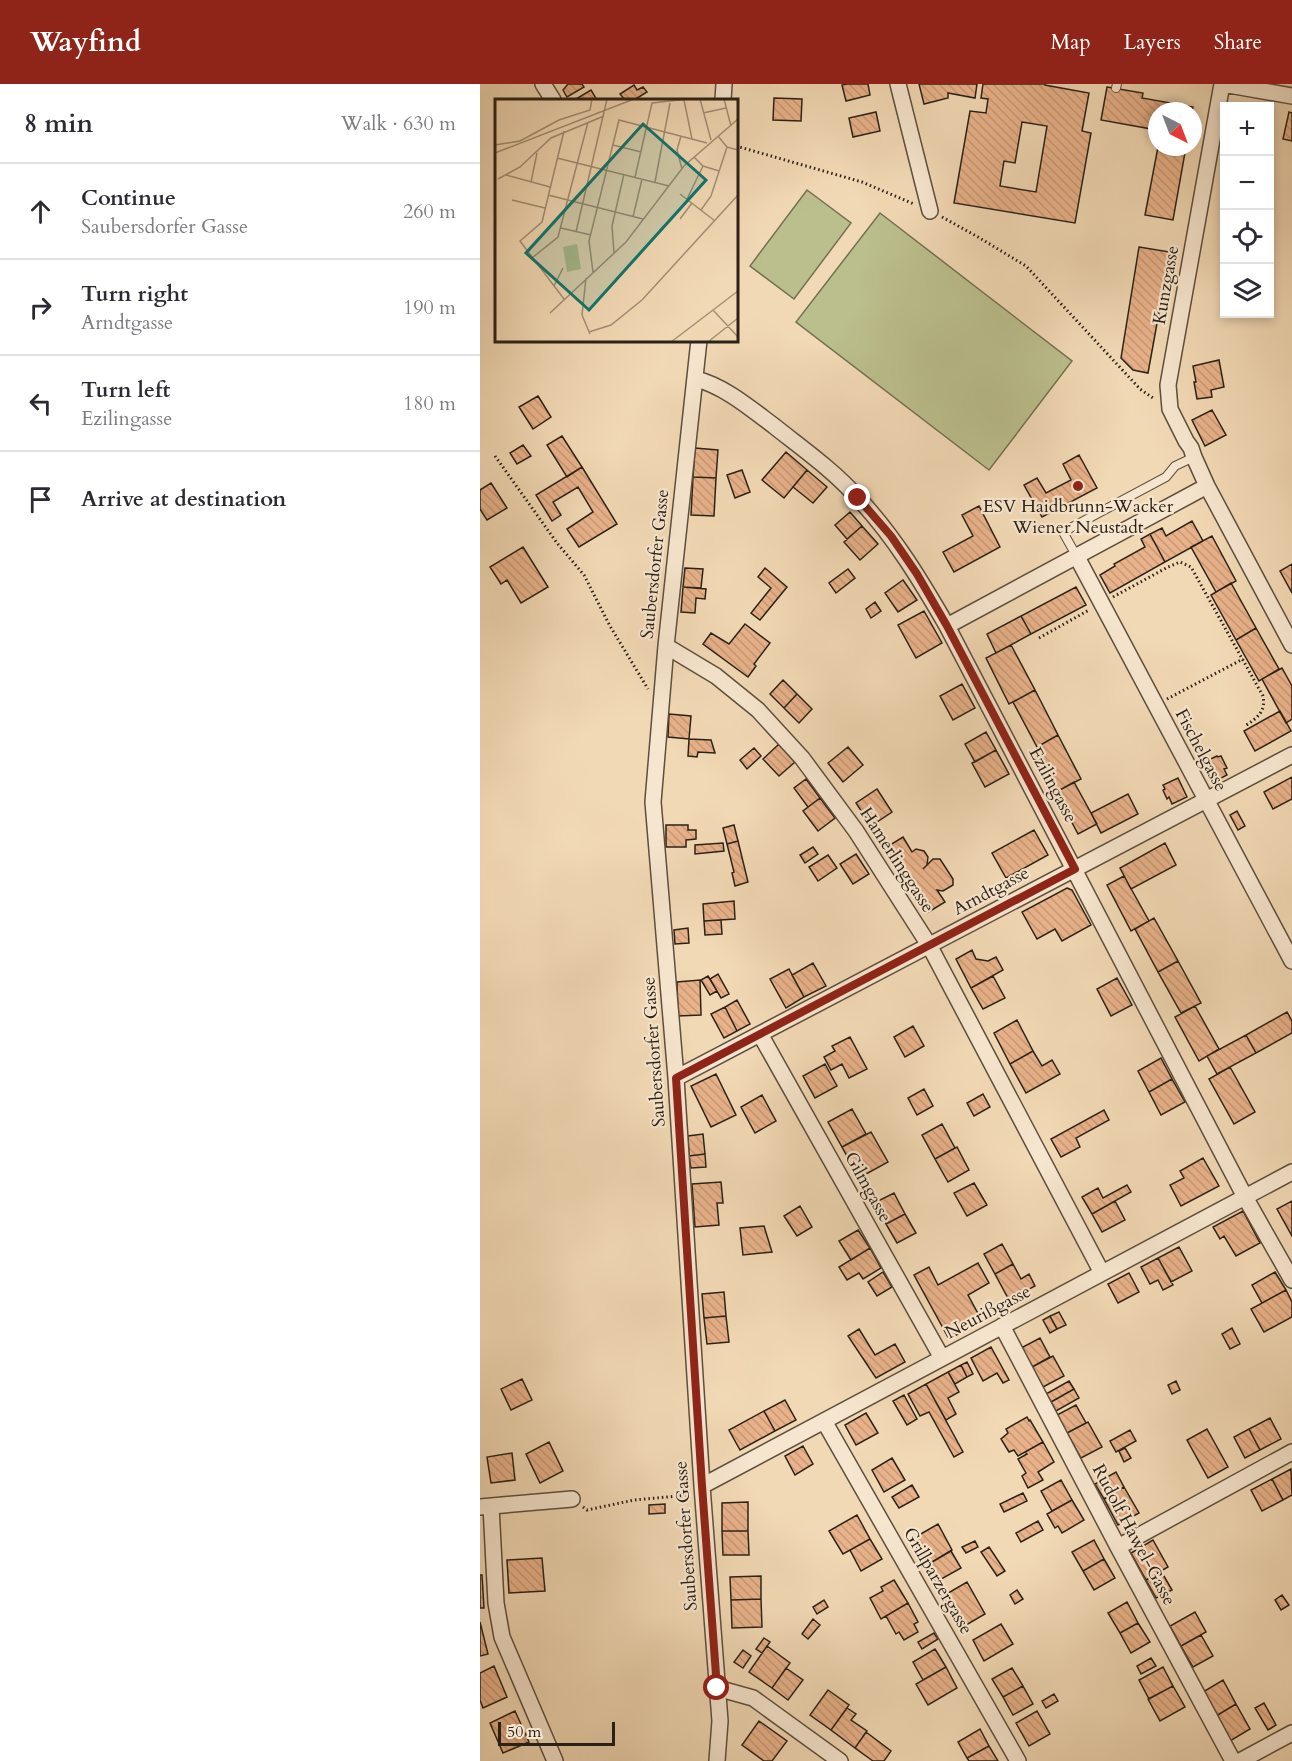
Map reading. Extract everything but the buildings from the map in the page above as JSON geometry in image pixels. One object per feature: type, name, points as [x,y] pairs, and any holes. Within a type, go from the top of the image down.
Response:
[{"type":"street","points":[[543,84],[552,99]]},
{"type":"street","points":[[723,99],[724,84]]},
{"type":"street","points":[[898,84],[930,211]]},
{"type":"street","points":[[1223,84],[1292,96]]},
{"type":"street","name":"Kunzgasse","points":[[1223,84],[1168,385],[1170,409],[1292,645]]},
{"type":"street","name":"Saubersdorfer Gasse","points":[[699,342],[666,646],[653,802],[676,1078],[702,1490],[720,1722],[717,1761]]},
{"type":"street","name":"Ezilingasse","points":[[696,379],[712,383],[758,414],[828,468],[891,536],[917,574],[947,626],[1075,869],[1245,1197],[1292,1280]]},
{"type":"street","points":[[947,626],[1208,486]]},
{"type":"street","name":"Fischelgasse","points":[[1077,557],[1292,962]]},
{"type":"street","name":"Hamerlinggasse","points":[[666,646],[716,676],[758,710],[802,758],[856,831],[929,945],[1102,1273]]},
{"type":"street","name":"Arndtgasse","points":[[676,1078],[1292,755]]},
{"type":"street","name":"Gilmgasse","points":[[760,1034],[942,1358]]},
{"type":"street","name":"Neurißgasse","points":[[702,1490],[824,1421],[1292,1172]]},
{"type":"street","name":"Rudolf Hawel-Gasse","points":[[1002,1326],[1233,1761]]},
{"type":"street","name":"Grillparzergasse","points":[[824,1421],[1018,1761]]},
{"type":"street","points":[[1118,1547],[1292,1452]]},
{"type":"street","points":[[555,1761],[502,1637],[485,1507],[572,1499]]},
{"type":"street","points":[[717,1688],[753,1698],[840,1761]]},
{"type":"street","points":[[1240,1761],[1292,1733]]},
{"type":"lane","points":[[1077,557],[1063,532],[1166,477],[1175,466],[1194,457]]},
{"type":"path","points":[[738,147],[862,182],[930,211],[978,237],[1026,267],[1140,389],[1170,409]]},
{"type":"path","points":[[495,456],[557,543],[584,575],[610,626],[646,687],[661,699]]},
{"type":"path","points":[[1039,638],[1168,567],[1180,562],[1186,563],[1195,572],[1263,696],[1263,710],[1258,717],[1245,726]]},
{"type":"path","points":[[1155,705],[1243,659]]},
{"type":"path","points":[[572,1499],[587,1510],[702,1490]]},
{"type":"green space","points":[[807,190],[851,223],[794,299],[750,266]]},
{"type":"green space","points":[[880,213],[1072,361],[989,470],[796,322]]},
{"type":"place","name":"ESV Haidbrunn-Wacker Wiener Neustadt","points":[[1078,486]]},
{"type":"route","points":[[717,1688],[676,1078],[1075,869],[947,626],[917,574],[891,536],[858,498]]}]
